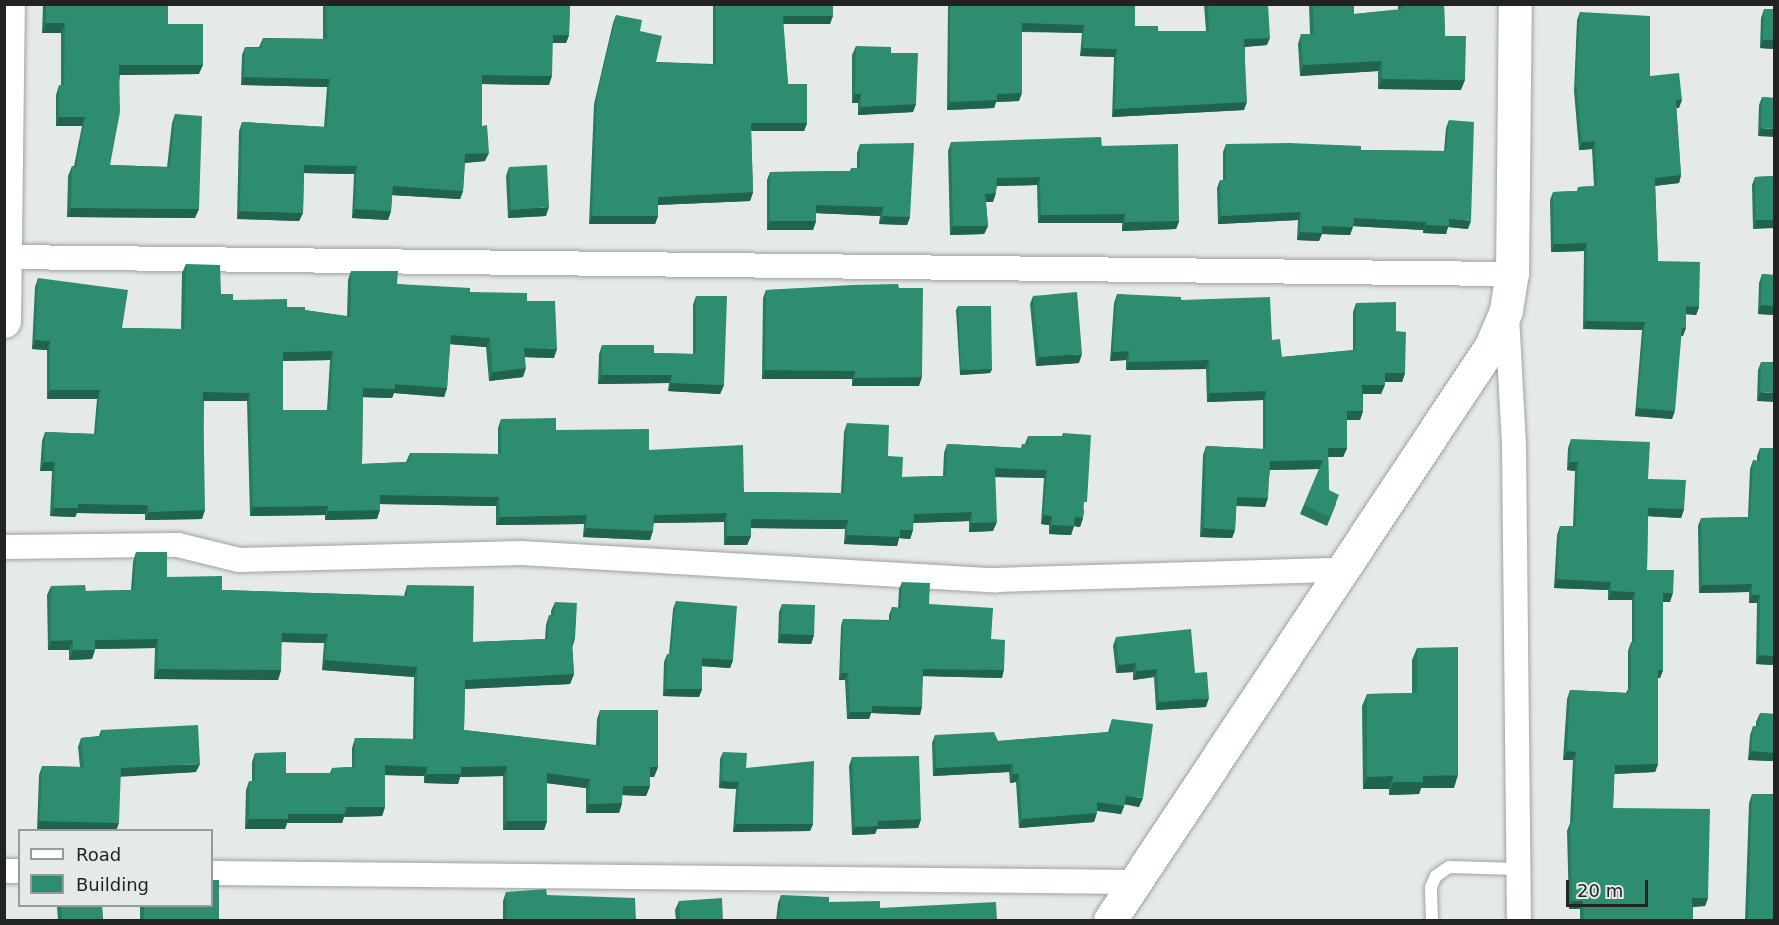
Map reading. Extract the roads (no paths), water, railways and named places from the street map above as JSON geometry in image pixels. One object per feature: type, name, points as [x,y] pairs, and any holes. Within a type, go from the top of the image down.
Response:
[{"type":"street","points":[[4,321],[8,4]]},
{"type":"street","points":[[1515,4],[1512,274],[1506,310],[1514,446],[1519,921]]},
{"type":"street","points":[[5,257],[1512,274]]},
{"type":"street","points":[[1110,921],[1340,570],[1460,395],[1491,346],[1506,310]]},
{"type":"street","points":[[4,547],[178,545],[239,560],[521,554],[996,580],[1340,570]]},
{"type":"street","points":[[213,873],[1135,882]]},
{"type":"lane","points":[[1432,921],[1431,886],[1436,876],[1449,867],[1518,869]]}]
